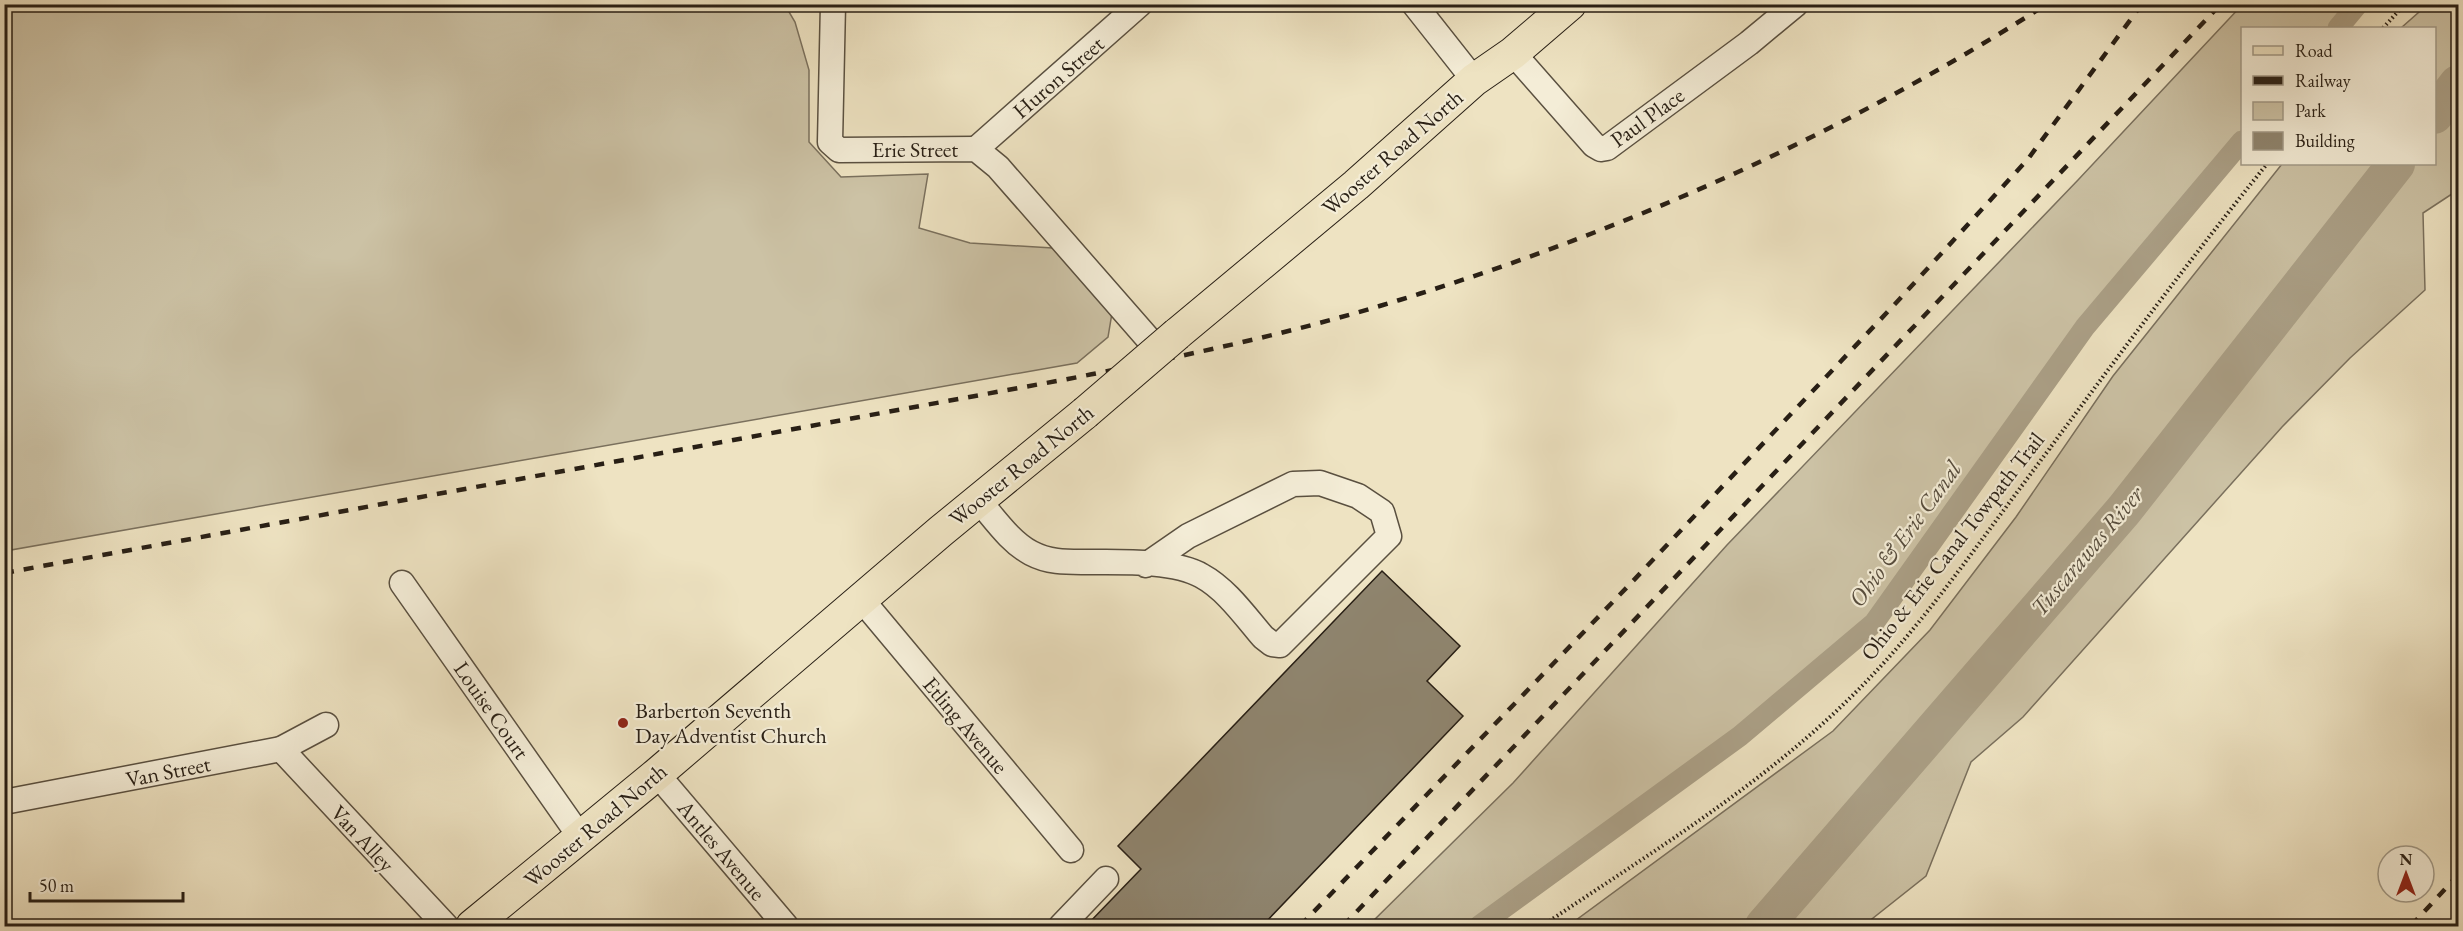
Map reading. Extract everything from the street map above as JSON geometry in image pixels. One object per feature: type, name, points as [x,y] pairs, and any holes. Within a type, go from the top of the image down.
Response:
[{"type":"main road","name":"Wooster Road North","points":[[472,927],[581,838],[1085,413],[1161,341],[1356,185],[1474,80],[1513,53],[1570,4]]},
{"type":"street","name":"Erie Street","points":[[832,4],[830,142],[839,150],[976,149],[998,167],[1161,341]]},
{"type":"street","name":"Huron Street","points":[[976,149],[1140,4]]},
{"type":"street","points":[[1414,4],[1474,80]]},
{"type":"street","name":"Paul Place","points":[[1513,53],[1593,145],[1601,149],[1607,148],[1749,43],[1796,4]]},
{"type":"street","points":[[978,501],[1028,551],[1043,559],[1060,562],[1178,568],[1200,574],[1215,584],[1263,637],[1272,644],[1280,645],[1389,536],[1382,512],[1358,496],[1320,483],[1293,484],[1188,536],[1146,565]]},
{"type":"street","name":"Louise Court","points":[[402,583],[581,838]]},
{"type":"street","name":"Etling Avenue","points":[[862,600],[1071,850]]},
{"type":"street","name":"Van Street","points":[[4,802],[281,749],[326,725]]},
{"type":"street","name":"Van Alley","points":[[281,749],[446,927]]},
{"type":"street","name":"Antles Avenue","points":[[657,774],[786,927]]},
{"type":"street","points":[[1061,927],[1106,879]]},
{"type":"path","points":[[2384,27],[2405,4]]},
{"type":"path","name":"Ohio & Erie Canal Towpath Trail","points":[[1542,927],[1740,791],[1783,758],[1857,691],[1930,608],[2166,292],[2266,165]]},
{"type":"green space","points":[[4,5],[785,5],[795,22],[809,70],[809,142],[841,177],[928,174],[919,228],[970,243],[1069,249],[1114,301],[1108,337],[1077,363],[5,551]]},
{"type":"green space","points":[[2242,5],[2358,5],[2338,27],[2241,27],[2241,142],[2085,327],[1874,623],[1481,926],[1368,926],[1513,783],[1727,545],[2078,180]]},
{"type":"green space","points":[[2427,5],[2458,5],[2458,190],[2423,213],[2425,290],[2350,358],[2282,427],[2023,717],[1971,762],[1926,876],[1863,926],[1568,926],[1833,731],[1930,630],[2016,517],[2113,376],[2281,165],[2436,165],[2436,27],[2402,27]]},
{"type":"building","points":[[1382,571],[1460,646],[1427,681],[1463,716],[1262,926],[1086,926],[1141,869],[1118,846]]},
{"type":"waterway","name":"Ohio & Erie Canal","points":[[2339,27],[2358,4]]},
{"type":"waterway","name":"Tuscarawas River","points":[[2436,112],[2458,84]]},
{"type":"waterway","name":"Ohio & Erie Canal","points":[[1479,926],[1740,736],[1874,623],[2085,327],[2241,142]]},
{"type":"waterway","name":"Tuscarawas River","points":[[1764,926],[2124,510],[2395,165]]},
{"type":"railway","points":[[4,573],[1068,379],[1227,346],[1305,327],[1383,305],[1556,247],[1725,178],[1889,97],[2047,4]]},
{"type":"railway","points":[[1300,926],[1632,582],[1895,304],[2028,159],[2142,4]]},
{"type":"railway","points":[[1343,926],[2221,4]]},
{"type":"railway","points":[[2411,926],[2458,875]]},
{"type":"place","name":"Barberton Seventh Day Adventist Church","points":[[623,723]]}]
